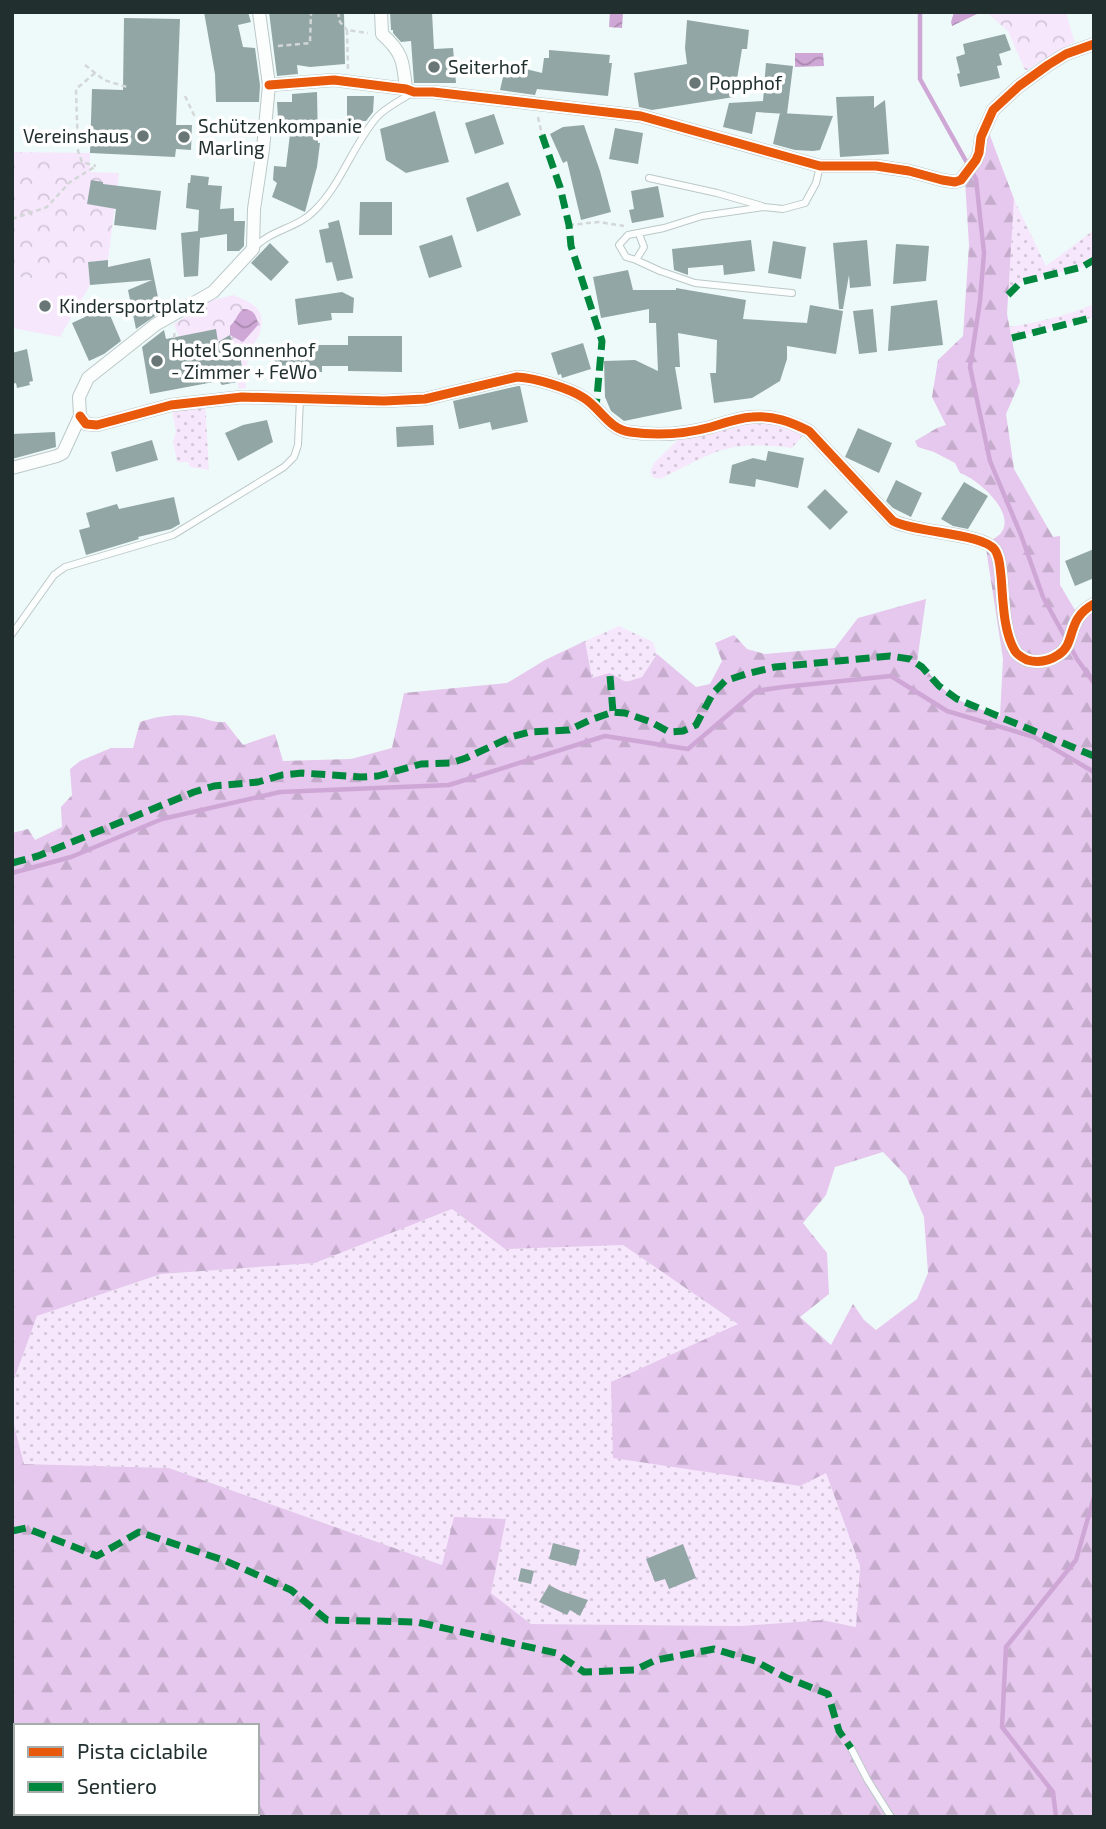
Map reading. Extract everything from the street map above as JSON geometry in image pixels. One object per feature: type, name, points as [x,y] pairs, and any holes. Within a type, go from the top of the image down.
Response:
[{"type":"street","points":[[12,468],[63,453],[80,416],[79,397],[88,378],[155,325],[214,292],[253,249],[254,209],[269,85],[259,12]]},
{"type":"street","points":[[381,12],[382,34],[394,45],[402,59],[410,90]]},
{"type":"street","points":[[269,85],[334,80],[641,116],[820,166],[876,166],[955,182],[961,180],[976,160],[981,137],[993,110],[1019,86],[1048,65],[1066,54],[1094,44]]},
{"type":"street","points":[[80,416],[86,424],[97,425],[171,405],[242,397],[384,401],[425,399],[526,377],[572,391],[585,399],[615,427],[626,432],[669,434],[752,417],[775,418],[792,422],[809,431],[892,521],[903,526],[964,536],[985,542],[995,550],[999,562],[1007,633],[1015,653],[1025,659],[1046,661],[1064,651],[1078,615],[1094,604]]},
{"type":"lane","points":[[253,249],[270,235],[313,213],[379,114],[410,90]]},
{"type":"lane","points":[[649,178],[764,207],[783,209],[805,203],[816,183],[820,166]]},
{"type":"lane","points":[[764,207],[702,216],[664,228],[628,234],[619,246],[626,257],[695,283],[792,293]]},
{"type":"lane","points":[[636,260],[644,247],[639,234]]},
{"type":"lane","points":[[12,634],[54,575],[65,567],[173,535],[284,467],[295,457],[298,445],[300,399]]},
{"type":"lane","points":[[851,1748],[891,1817]]},
{"type":"path","points":[[263,47],[310,43],[311,12]]},
{"type":"path","points":[[338,12],[340,22],[347,30],[349,82]]},
{"type":"path","points":[[347,30],[382,34]]},
{"type":"path","points":[[85,65],[104,80],[127,87]]},
{"type":"path","points":[[12,219],[47,207],[70,182],[96,166],[82,162],[78,151],[76,89],[95,73]]},
{"type":"path","points":[[185,96],[194,115],[214,128]]},
{"type":"path","points":[[537,114],[542,135]]},
{"type":"path","points":[[569,225],[599,222],[628,226],[639,234]]},
{"type":"path","points":[[174,338],[176,327]]},
{"type":"green space","points":[[986,12],[1066,12],[1075,44],[1072,43],[1025,70],[1008,31]]},
{"type":"green space","points":[[986,125],[1014,199],[1007,314],[1020,382],[1006,414],[1014,469],[1053,537],[1060,536],[1060,585],[1078,615],[1094,604],[1094,1817],[12,1817],[12,1417],[24,1464],[169,1468],[442,1565],[454,1517],[506,1519],[491,1593],[531,1624],[740,1626],[822,1620],[856,1627],[860,1566],[826,1473],[800,1486],[613,1458],[611,1382],[738,1324],[623,1245],[505,1249],[452,1209],[315,1263],[161,1274],[37,1316],[12,1385],[12,833],[28,829],[35,840],[62,827],[61,807],[72,795],[70,769],[80,761],[111,748],[133,748],[140,722],[147,720],[183,715],[225,722],[243,745],[275,734],[283,761],[351,759],[392,748],[404,693],[507,683],[545,660],[585,641],[592,678],[610,673],[626,682],[642,677],[657,654],[696,687],[710,684],[722,661],[715,643],[734,635],[747,649],[765,654],[835,648],[858,618],[926,599],[917,662],[953,696],[1000,716],[1003,659],[985,542],[998,536],[1004,527],[1004,517],[991,495],[960,473],[955,463],[918,447],[915,441],[946,425],[932,397],[938,360],[963,336],[969,245],[965,181],[974,176]],"holes":[[[883,1152],[906,1176],[924,1217],[928,1273],[917,1299],[876,1330],[864,1320],[853,1304],[831,1345],[800,1317],[829,1294],[827,1253],[803,1223],[826,1195],[835,1167]]]},
{"type":"green space","points":[[12,152],[90,153],[90,172],[119,173],[108,260],[88,262],[90,285],[12,276]]},
{"type":"green space","points":[[1014,199],[1046,266],[1094,230],[1094,260],[1082,267],[1021,282],[1008,295]]},
{"type":"green space","name":"Kindersportplatz","points":[[12,276],[90,285],[60,337],[12,328]]},
{"type":"green space","points":[[233,295],[257,308],[262,319],[259,335],[248,358],[246,388],[239,389],[235,371],[242,367],[239,350],[235,351],[230,336],[218,342],[215,329],[179,337],[174,324],[209,301]]},
{"type":"green space","points":[[1094,304],[1094,317],[1012,338],[1009,327],[1052,318]]},
{"type":"green space","points":[[205,402],[209,470],[190,467],[188,462],[177,462],[173,441],[176,432],[171,405]]},
{"type":"green space","points":[[752,417],[807,430],[792,448],[734,447],[709,455],[662,478],[654,478],[651,474],[654,463],[687,431]]},
{"type":"green space","points":[[619,626],[653,642],[657,654],[642,677],[626,682],[592,678],[585,641]]},
{"type":"green space","points":[[452,1209],[505,1249],[623,1245],[738,1324],[611,1382],[826,1473],[860,1566],[856,1627],[822,1620],[740,1626],[531,1624],[491,1593],[505,1519],[442,1565],[169,1468],[24,1464],[12,1417],[12,1385],[37,1316],[161,1274],[315,1263]]},
{"type":"water","points":[[610,12],[623,12],[622,28],[609,27]]},
{"type":"water","points":[[954,12],[976,12],[977,14],[952,26]]},
{"type":"water","points":[[795,53],[823,53],[824,66],[795,67]]},
{"type":"water","points":[[243,309],[254,313],[258,325],[243,342],[230,335],[230,326]]},
{"type":"building","points":[[204,12],[248,12],[251,22],[238,25],[243,47],[255,48],[260,85],[259,102],[216,102],[215,74]]},
{"type":"building","points":[[269,12],[344,12],[345,64],[310,67],[297,65],[298,74],[277,76]]},
{"type":"building","points":[[390,12],[432,12],[434,49],[453,48],[456,83],[414,83],[411,41],[401,42],[393,33]]},
{"type":"building","points":[[124,18],[180,19],[176,125],[192,125],[191,150],[176,149],[175,157],[90,153],[92,89],[123,90]]},
{"type":"building","points":[[687,20],[749,30],[747,49],[742,49],[734,97],[652,110],[639,107],[634,73],[687,64]]},
{"type":"building","points":[[1005,34],[1011,50],[999,54],[1002,65],[997,66],[1000,78],[960,87],[956,57],[965,54],[963,44]]},
{"type":"building","points":[[549,50],[610,55],[609,63],[612,63],[608,96],[537,89],[535,95],[500,90],[506,64],[542,73],[544,58],[549,58]]},
{"type":"building","points":[[766,63],[793,66],[787,114],[756,112],[752,134],[723,127],[729,103],[763,101]]},
{"type":"building","points":[[317,92],[320,143],[317,167],[305,212],[272,197],[277,183],[273,180],[274,166],[286,167],[290,134],[279,134],[277,102],[292,102],[292,94]]},
{"type":"building","points":[[347,96],[374,96],[373,112],[366,121],[347,121]]},
{"type":"building","points":[[874,96],[874,108],[885,100],[889,154],[840,157],[836,97]]},
{"type":"building","points":[[435,111],[449,162],[406,173],[386,160],[380,129]]},
{"type":"building","points":[[780,113],[833,116],[820,150],[795,150],[773,144]]},
{"type":"building","points":[[494,114],[504,144],[475,154],[465,123]]},
{"type":"building","points":[[584,125],[611,212],[581,220],[567,161],[563,163],[550,134],[563,127]]},
{"type":"building","points":[[615,128],[643,133],[638,164],[609,159]]},
{"type":"building","points":[[191,175],[209,177],[208,185],[222,186],[220,209],[234,208],[234,221],[245,221],[244,246],[239,251],[227,251],[227,234],[200,238],[198,276],[184,277],[181,233],[198,231],[199,210],[186,208]]},
{"type":"building","points":[[91,180],[161,191],[156,230],[114,225],[116,209],[87,204]]},
{"type":"building","points":[[508,182],[521,215],[477,232],[466,198]]},
{"type":"building","points":[[658,186],[664,217],[632,223],[629,210],[634,209],[631,191]]},
{"type":"building","points":[[360,202],[392,202],[392,235],[359,235]]},
{"type":"building","points":[[339,220],[353,278],[337,281],[332,262],[326,263],[319,230],[329,228],[328,223]]},
{"type":"building","points":[[452,235],[462,267],[429,278],[419,246]]},
{"type":"building","points":[[751,240],[755,271],[724,275],[723,265],[688,268],[688,275],[674,270],[672,249]]},
{"type":"building","points":[[867,240],[871,286],[850,288],[849,275],[843,309],[839,309],[833,243]]},
{"type":"building","points":[[773,241],[806,247],[801,279],[768,273]]},
{"type":"building","points":[[270,243],[289,262],[271,281],[251,263]]},
{"type":"building","points":[[896,244],[929,246],[926,281],[893,284]]},
{"type":"building","points":[[150,258],[161,312],[136,329],[128,290],[152,280],[90,285],[88,262],[108,260],[108,267]]},
{"type":"building","points":[[628,270],[633,290],[676,288],[746,300],[743,319],[807,323],[810,305],[843,311],[836,354],[787,346],[787,359],[780,381],[752,398],[714,403],[710,373],[716,373],[717,340],[678,333],[680,367],[675,367],[682,409],[624,421],[611,411],[605,397],[604,361],[635,360],[658,371],[656,323],[649,323],[649,309],[601,318],[593,277]]},
{"type":"building","points":[[342,292],[354,298],[353,313],[331,313],[332,320],[298,325],[295,299]]},
{"type":"building","points":[[937,300],[943,345],[888,351],[891,306]]},
{"type":"building","points":[[104,301],[121,341],[89,361],[72,323],[85,317],[83,310]]},
{"type":"building","points":[[873,309],[877,352],[859,354],[853,311]]},
{"type":"building","points":[[216,329],[218,342],[230,335],[235,351],[239,349],[242,368],[235,371],[237,382],[222,385],[219,381],[150,394],[142,347],[164,330],[166,339]]},
{"type":"building","points":[[348,336],[402,336],[402,372],[348,371],[348,366],[322,366],[322,372],[292,372],[282,375],[274,359],[292,349],[291,345],[348,345]]},
{"type":"building","points":[[583,343],[591,369],[562,378],[561,374],[558,375],[551,353]]},
{"type":"building","points":[[27,349],[33,381],[29,382],[30,385],[17,388],[16,383],[12,384],[12,353]]},
{"type":"building","points":[[520,386],[528,422],[492,430],[490,422],[459,429],[453,401]]},
{"type":"building","points":[[267,420],[273,442],[238,461],[225,433],[243,425]]},
{"type":"building","points":[[433,425],[434,445],[397,447],[396,427]]},
{"type":"building","points":[[858,428],[892,443],[879,473],[845,457]]},
{"type":"building","points":[[55,432],[56,447],[12,459],[12,434]]},
{"type":"building","points":[[152,440],[158,460],[116,472],[111,452]]},
{"type":"building","points":[[768,451],[804,458],[798,488],[756,479],[755,487],[729,483],[732,465],[753,458],[766,461]]},
{"type":"building","points":[[896,480],[922,493],[911,517],[893,508],[886,501]]},
{"type":"building","points":[[964,482],[988,496],[968,529],[953,526],[941,519]]},
{"type":"building","points":[[825,489],[848,512],[830,530],[807,507]]},
{"type":"building","points":[[174,497],[180,524],[86,555],[79,530],[90,527],[86,513],[117,504],[119,509]]},
{"type":"building","points":[[1094,549],[1094,578],[1075,586],[1065,561]]},
{"type":"building","points":[[553,1543],[580,1550],[576,1566],[549,1559]]},
{"type":"building","points":[[683,1544],[696,1578],[669,1589],[665,1579],[655,1582],[646,1559]]},
{"type":"building","points":[[521,1568],[534,1571],[531,1584],[518,1581]]},
{"type":"building","points":[[549,1585],[588,1600],[580,1616],[570,1610],[567,1615],[539,1602]]},
{"type":"waterway","points":[[920,12],[920,79],[976,179],[984,253],[970,367],[990,461],[1043,597],[1077,659],[1094,683]]},
{"type":"waterway","points":[[12,873],[71,857],[162,819],[280,792],[449,785],[605,736],[688,749],[756,691],[891,676],[947,711],[1034,737],[1094,772]]},
{"type":"waterway","points":[[1056,1817],[1053,1792],[1002,1727],[1006,1647],[1076,1560],[1094,1497]]},
{"type":"marked path","points":[[542,135],[560,187],[571,246],[602,341],[596,408]]},
{"type":"marked path","points":[[1008,295],[1021,282],[1082,267],[1094,260]]},
{"type":"marked path","points":[[1012,338],[1094,317]]},
{"type":"marked path","points":[[12,863],[38,856],[214,786],[258,782],[302,773],[378,776],[421,764],[451,763],[511,737],[530,732],[569,730],[613,712],[651,722],[669,732],[683,731],[696,725],[713,693],[725,681],[775,667],[890,656],[910,659],[957,699],[1094,756]]},
{"type":"marked path","points":[[610,676],[613,712]]},
{"type":"marked path","points":[[12,1531],[26,1528],[97,1556],[139,1532],[226,1561],[291,1590],[327,1620],[417,1622],[556,1653],[584,1672],[635,1670],[656,1660],[714,1649],[755,1661],[787,1678],[828,1694],[839,1731],[851,1748]]},
{"type":"cycle path","points":[[269,85],[334,80],[414,92],[641,116],[820,166],[876,166],[955,182],[961,180],[976,160],[981,137],[993,110],[1019,86],[1048,65],[1066,54],[1094,44]]},
{"type":"cycle path","points":[[80,416],[86,424],[97,425],[171,405],[242,397],[384,401],[425,399],[517,377],[552,384],[578,394],[616,427],[630,432],[681,433],[747,418],[775,418],[809,431],[893,521],[977,540],[995,550],[1000,563],[1008,634],[1017,654],[1027,660],[1047,660],[1064,650],[1079,617],[1094,604]]},
{"type":"place","name":"Seiterhof","points":[[434,67]]},
{"type":"place","name":"Popphof","points":[[695,83]]},
{"type":"place","name":"Vereinshaus","points":[[143,136]]},
{"type":"place","name":"Schützenkompanie Marling","points":[[184,137]]},
{"type":"place","name":"Kindersportplatz","points":[[45,306]]},
{"type":"place","name":"Hotel Sonnenhof - Zimmer + FeWo","points":[[157,361]]}]
